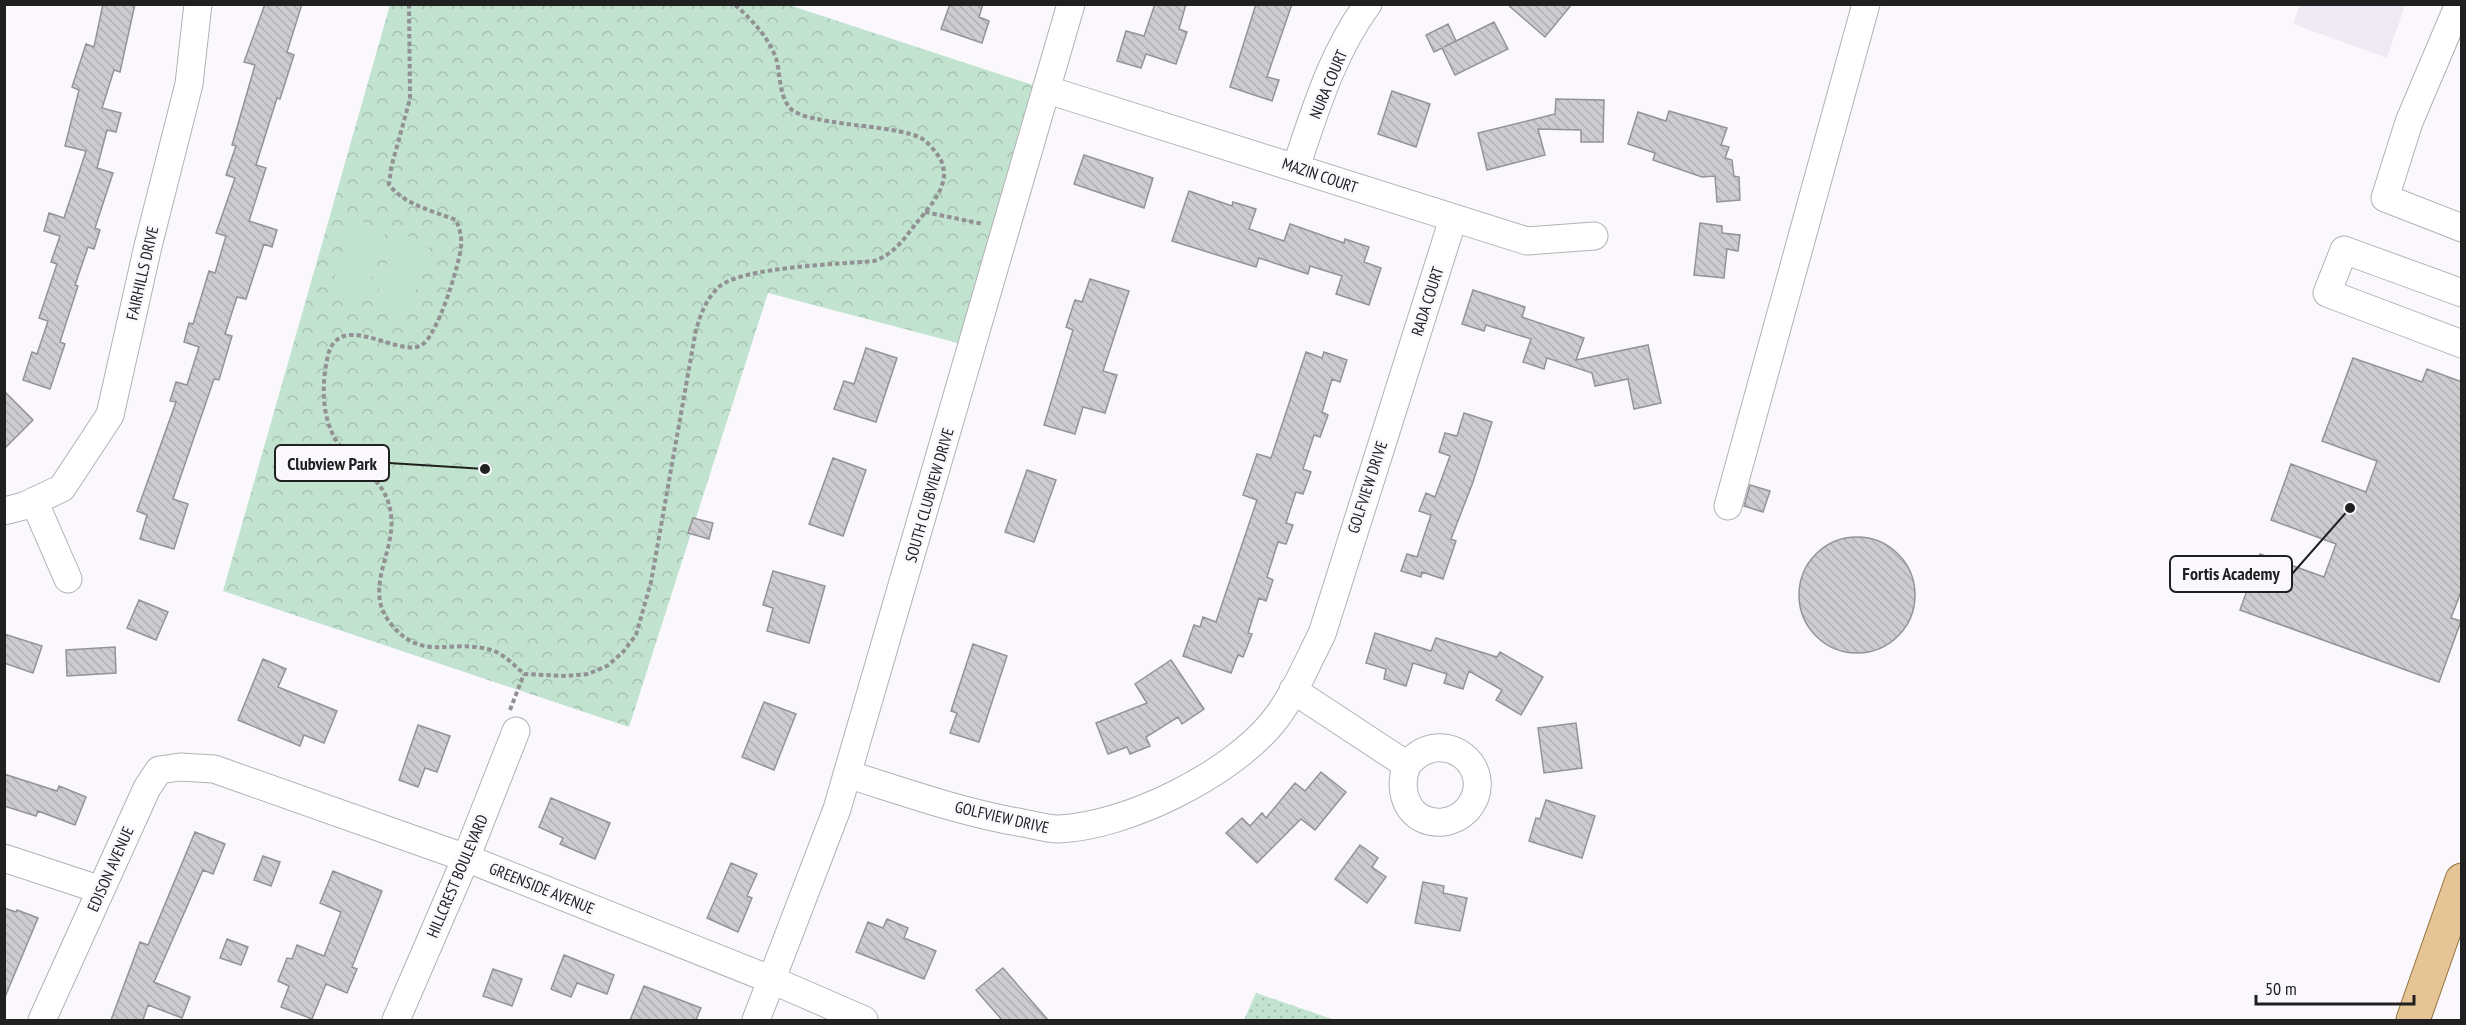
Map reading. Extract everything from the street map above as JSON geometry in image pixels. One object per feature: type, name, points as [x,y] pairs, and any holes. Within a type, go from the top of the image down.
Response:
[{"type":"main road","points":[[2413,1020],[2455,917],[2462,880]]},
{"type":"street","name":"FAIRHILLS DRIVE","points":[[21,506],[62,488],[110,415],[148,246],[189,84],[198,4]]},
{"type":"street","name":"SOUTH CLUBVIEW DRIVE","points":[[756,1020],[837,809],[1048,90],[1071,4]]},
{"type":"street","name":"NURA COURT","points":[[1296,167],[1323,87],[1357,19],[1368,4]]},
{"type":"street","points":[[1728,506],[1866,4]]},
{"type":"street","points":[[2459,4],[2409,122],[2385,198],[2462,228]]},
{"type":"street","name":"MAZIN COURT","points":[[1048,90],[1527,241],[1594,236]]},
{"type":"street","name":"RADA COURT","points":[[1400,384],[1453,219]]},
{"type":"street","points":[[2462,293],[2344,250],[2327,293],[2462,344]]},
{"type":"street","name":"GOLFVIEW DRIVE","points":[[847,774],[995,819],[1057,829],[1116,820],[1189,788],[1254,742],[1274,720],[1293,690],[1322,634],[1400,384]]},
{"type":"street","points":[[21,506],[68,579]]},
{"type":"street","points":[[1293,690],[1407,765]]},
{"type":"street","name":"HILLCREST BOULEVARD","points":[[396,1020],[466,858],[516,731]]},
{"type":"street","name":"EDISON AVENUE","points":[[42,1020],[147,788],[159,770],[180,767],[214,769]]},
{"type":"street","name":"GREENSIDE AVENUE","points":[[214,769],[466,858],[772,980],[864,1020]]},
{"type":"street","points":[[4,858],[101,890]]},
{"type":"path","points":[[409,4],[410,99],[391,168],[389,185],[412,205],[456,220],[461,234],[457,270],[431,335],[423,345],[412,348],[366,336],[347,335],[334,343],[327,356],[325,372],[327,414],[332,432],[341,447],[375,478],[387,498],[391,515],[391,532],[379,582],[380,606],[405,639],[421,647],[470,646],[494,651],[524,674],[566,676],[588,674],[607,666],[623,652],[636,635],[651,582],[695,334],[706,304],[720,286],[754,272],[874,261],[887,257],[925,212],[937,196],[944,181],[941,159],[921,138],[836,124],[808,117],[793,110],[784,98],[776,60],[767,39],[754,22],[734,4]]},
{"type":"path","points":[[925,212],[1007,230]]},
{"type":"path","points":[[516,731],[510,709],[524,674]]},
{"type":"shaded area","points":[[2300,4],[2405,5],[2387,58],[2293,24]]},
{"type":"green space","points":[[390,5],[789,5],[1048,90],[973,347],[768,293],[629,727],[223,591]]},
{"type":"green space","points":[[353,219],[386,230],[364,302],[330,291]]},
{"type":"green space","points":[[397,233],[430,243],[408,315],[374,305]]},
{"type":"green space","points":[[1256,993],[1335,1020],[1244,1020]]},
{"type":"building","points":[[103,4],[135,4],[120,72],[114,70],[102,108],[121,113],[116,132],[107,130],[97,168],[113,173],[95,228],[100,230],[94,249],[88,247],[75,285],[78,286],[60,342],[65,344],[50,389],[23,380],[32,352],[37,354],[48,321],[39,318],[57,264],[51,262],[60,236],[44,231],[49,213],[64,218],[86,151],[65,146],[79,90],[72,87],[86,44],[94,47]]},
{"type":"building","points":[[265,4],[302,4],[287,52],[294,55],[280,99],[277,98],[256,165],[266,168],[249,221],[277,230],[272,247],[264,244],[246,299],[237,297],[225,334],[232,336],[219,380],[214,379],[173,499],[188,504],[174,549],[140,539],[147,515],[137,511],[176,402],[170,401],[176,382],[187,385],[199,347],[184,342],[189,323],[193,324],[209,271],[215,273],[226,236],[216,233],[235,178],[226,175],[236,146],[232,145],[255,65],[244,62]]},
{"type":"building","points":[[950,4],[983,4],[979,17],[989,21],[982,43],[941,29]]},
{"type":"building","points":[[1155,4],[1186,4],[1179,29],[1187,32],[1176,64],[1146,54],[1141,68],[1117,61],[1126,31],[1144,36]]},
{"type":"building","points":[[1256,4],[1292,4],[1267,77],[1279,80],[1272,101],[1230,87]]},
{"type":"building","points":[[1507,4],[1572,4],[1545,37]]},
{"type":"building","points":[[1494,22],[1508,49],[1455,75],[1442,48],[1434,52],[1426,35],[1448,24],[1456,41]]},
{"type":"building","points":[[1392,91],[1430,104],[1416,147],[1378,134]]},
{"type":"building","points":[[1556,99],[1604,100],[1603,142],[1581,142],[1581,130],[1538,129],[1545,155],[1487,170],[1478,133],[1555,114]]},
{"type":"building","points":[[1669,111],[1727,128],[1721,145],[1729,147],[1725,158],[1732,160],[1734,176],[1739,177],[1740,200],[1717,202],[1715,176],[1702,177],[1653,160],[1655,153],[1628,144],[1638,112],[1666,121]]},
{"type":"building","points":[[1084,155],[1153,178],[1144,208],[1074,184]]},
{"type":"building","points":[[1189,191],[1232,206],[1233,202],[1256,209],[1249,229],[1284,241],[1290,224],[1344,243],[1345,239],[1369,247],[1364,262],[1381,268],[1369,305],[1336,294],[1342,276],[1310,266],[1308,274],[1259,258],[1256,267],[1172,241]]},
{"type":"building","points":[[1700,223],[1722,226],[1722,233],[1740,235],[1738,251],[1727,249],[1724,278],[1694,275]]},
{"type":"building","points":[[1090,279],[1129,291],[1103,371],[1117,375],[1105,413],[1083,407],[1075,434],[1044,425],[1073,330],[1066,327],[1075,300],[1082,302]]},
{"type":"building","points":[[1473,290],[1525,307],[1522,317],[1584,338],[1576,360],[1648,345],[1661,403],[1634,409],[1628,379],[1595,386],[1592,373],[1547,358],[1544,369],[1523,362],[1531,339],[1486,325],[1484,331],[1462,324]]},
{"type":"building","points":[[866,348],[897,358],[876,422],[834,409],[844,381],[854,384]]},
{"type":"building","points":[[1306,352],[1322,358],[1324,352],[1347,360],[1340,382],[1332,379],[1322,412],[1328,415],[1320,437],[1314,435],[1303,469],[1311,472],[1303,494],[1296,492],[1286,523],[1293,525],[1286,544],[1278,542],[1267,577],[1273,580],[1266,601],[1259,598],[1248,633],[1252,634],[1243,657],[1238,655],[1231,673],[1183,656],[1194,625],[1200,627],[1203,617],[1216,622],[1257,500],[1243,495],[1257,454],[1271,458]]},
{"type":"building","points":[[2353,358],[2422,382],[2427,369],[2462,382],[2462,589],[2451,618],[2461,621],[2439,682],[2240,610],[2260,554],[2324,577],[2336,544],[2271,520],[2291,464],[2366,492],[2377,461],[2322,441]]},
{"type":"building","points":[[4,391],[33,420],[4,449]]},
{"type":"building","points":[[1464,413],[1492,422],[1473,482],[1451,539],[1456,541],[1443,579],[1422,572],[1421,577],[1401,571],[1407,554],[1417,557],[1431,515],[1419,511],[1426,493],[1435,497],[1450,456],[1439,452],[1445,433],[1457,436]]},
{"type":"building","points":[[833,458],[866,470],[843,536],[809,524]]},
{"type":"building","points":[[1027,470],[1056,480],[1034,542],[1005,532]]},
{"type":"building","points":[[1750,485],[1770,491],[1763,512],[1744,506]]},
{"type":"building","points":[[693,518],[713,523],[709,539],[688,533]]},
{"type":"building","points":[[1857,537],[1879,541],[1898,554],[1911,573],[1915,595],[1911,617],[1898,636],[1879,649],[1857,653],[1835,649],[1816,636],[1803,617],[1799,595],[1803,573],[1816,554],[1835,541]]},
{"type":"building","points":[[773,571],[825,586],[809,643],[767,631],[773,608],[763,605]]},
{"type":"building","points":[[139,600],[168,612],[156,640],[127,628]]},
{"type":"building","points":[[1375,633],[1431,651],[1436,638],[1497,657],[1500,652],[1543,677],[1521,715],[1496,700],[1502,690],[1469,671],[1463,689],[1444,683],[1447,674],[1413,663],[1406,686],[1384,679],[1386,669],[1366,663]]},
{"type":"building","points":[[4,634],[42,646],[33,673],[4,663]]},
{"type":"building","points":[[973,644],[1007,656],[979,742],[950,733],[957,713],[951,711]]},
{"type":"building","points":[[115,647],[116,673],[67,676],[66,650]]},
{"type":"building","points":[[263,659],[286,669],[278,687],[337,711],[324,743],[304,735],[300,746],[238,720]]},
{"type":"building","points":[[1171,660],[1204,709],[1182,724],[1178,717],[1146,737],[1150,746],[1130,754],[1127,747],[1108,754],[1096,723],[1147,703],[1135,684]]},
{"type":"building","points":[[764,702],[796,714],[774,770],[742,757]]},
{"type":"building","points":[[1576,723],[1582,768],[1544,773],[1538,728]]},
{"type":"building","points":[[418,725],[450,736],[437,772],[425,768],[418,787],[399,780]]},
{"type":"building","points":[[1321,772],[1346,792],[1315,830],[1301,819],[1257,863],[1226,833],[1242,818],[1250,826],[1262,813],[1266,818],[1295,783],[1305,791]]},
{"type":"building","points":[[4,774],[57,791],[59,786],[86,797],[75,825],[38,811],[36,816],[4,806]]},
{"type":"building","points":[[551,798],[610,823],[595,859],[560,844],[563,838],[539,827]]},
{"type":"building","points":[[1546,800],[1595,816],[1582,858],[1529,841],[1536,818],[1540,819]]},
{"type":"building","points":[[195,832],[225,844],[213,874],[203,870],[154,982],[190,997],[182,1018],[148,1005],[143,1020],[111,1020],[140,942],[148,945]]},
{"type":"building","points":[[1360,845],[1378,858],[1372,867],[1386,877],[1367,903],[1335,879]]},
{"type":"building","points":[[263,856],[280,862],[271,886],[254,880]]},
{"type":"building","points":[[731,863],[757,874],[747,896],[752,898],[738,932],[707,918]]},
{"type":"building","points":[[333,871],[382,891],[352,967],[357,969],[347,993],[326,984],[312,1019],[281,1007],[289,986],[278,981],[287,958],[292,959],[297,945],[324,956],[341,912],[320,903]]},
{"type":"building","points":[[1423,882],[1444,886],[1443,893],[1467,898],[1460,931],[1415,923]]},
{"type":"building","points":[[4,908],[38,918],[5,997]]},
{"type":"building","points":[[887,919],[908,928],[904,938],[936,951],[924,979],[856,952],[868,922],[883,928]]},
{"type":"building","points":[[227,939],[248,947],[241,965],[220,958]]},
{"type":"building","points":[[564,955],[614,975],[607,994],[577,983],[571,997],[551,989]]},
{"type":"building","points":[[1003,968],[1048,1020],[1002,1020],[976,990]]},
{"type":"building","points":[[493,969],[522,979],[512,1006],[483,996]]},
{"type":"building","points":[[644,986],[701,1008],[696,1020],[630,1020]]},
{"type":"place","name":"Clubview Park","points":[[485,469]]},
{"type":"place","name":"Fortis Academy","points":[[2350,508]]}]
